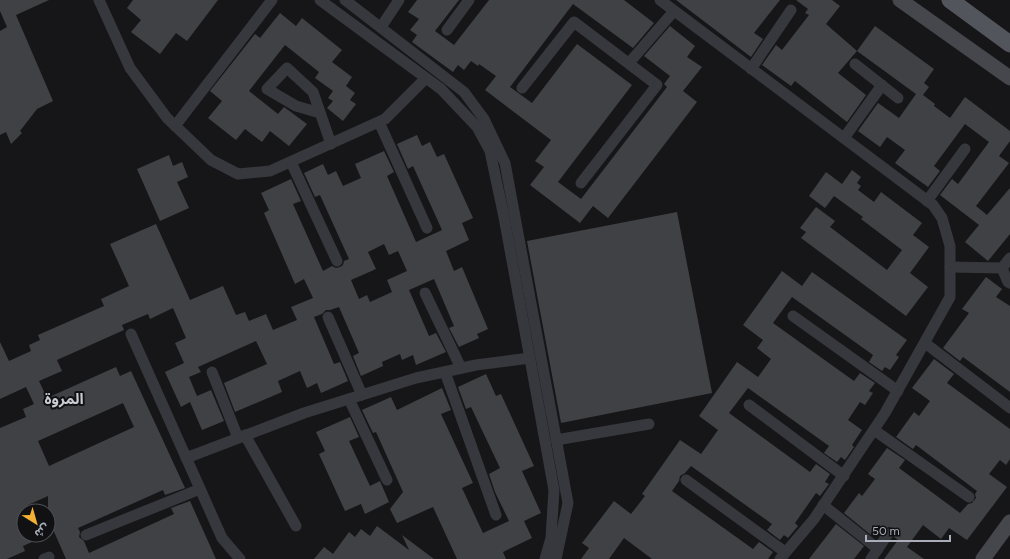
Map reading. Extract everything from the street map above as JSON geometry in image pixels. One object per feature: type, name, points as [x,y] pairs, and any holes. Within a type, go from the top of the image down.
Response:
[{"type":"main road","points":[[950,0],[1010,44]]},
{"type":"street","points":[[99,0],[130,68],[167,118],[211,160],[238,174],[270,171],[385,119],[426,78]]},
{"type":"street","points":[[175,126],[272,0]]},
{"type":"street","points":[[320,0],[441,89],[477,127],[490,151],[504,217],[554,490],[551,538],[545,559]]},
{"type":"street","points":[[345,0],[464,92],[484,119],[505,163],[568,503],[556,559]]},
{"type":"street","points":[[381,27],[399,0]]},
{"type":"street","points":[[447,30],[469,0]]},
{"type":"street","points":[[660,0],[933,205],[942,218],[950,246],[950,297],[898,391],[874,430],[814,519],[783,556],[686,480]]},
{"type":"street","points":[[900,0],[1010,78]]},
{"type":"street","points":[[751,69],[791,10]]},
{"type":"street","points":[[629,63],[674,11]]},
{"type":"street","points":[[522,88],[574,22],[657,85],[581,183]]},
{"type":"street","points":[[855,64],[898,98]]},
{"type":"street","points":[[320,112],[296,106],[267,89],[287,68],[313,92],[320,112],[331,144]]},
{"type":"street","points":[[844,138],[882,85]]},
{"type":"street","points":[[379,122],[427,228]]},
{"type":"street","points":[[927,201],[965,149]]},
{"type":"street","points":[[291,162],[336,261]]},
{"type":"street","points":[[1002,268],[1010,258]]},
{"type":"street","points":[[950,267],[1002,268]]},
{"type":"street","points":[[1002,268],[1008,282],[1010,283]]},
{"type":"street","points":[[425,293],[461,368]]},
{"type":"street","points":[[793,316],[898,391]]},
{"type":"street","points":[[328,317],[362,395]]},
{"type":"street","points":[[131,334],[222,538],[240,559]]},
{"type":"street","points":[[925,342],[1010,408]]},
{"type":"street","points":[[186,458],[304,413],[416,378],[476,365],[530,358]]},
{"type":"street","points":[[212,372],[241,437],[296,526]]},
{"type":"street","points":[[445,372],[496,515]]},
{"type":"street","points":[[349,399],[387,480]]},
{"type":"street","points":[[749,404],[844,476]]},
{"type":"street","points":[[556,440],[649,424]]},
{"type":"street","points":[[874,430],[969,497]]},
{"type":"street","points":[[86,535],[200,489]]},
{"type":"street","points":[[823,505],[878,549]]},
{"type":"street","points":[[983,559],[1010,522]]},
{"type":"street","points":[[871,559],[888,534]]},
{"type":"building","points":[[0,0],[49,0],[16,15],[53,101],[37,109],[20,131],[22,133],[11,144],[6,132],[0,135],[0,31],[7,27],[0,11]]},
{"type":"building","points":[[133,0],[218,0],[187,41],[176,33],[160,54],[131,32],[141,20],[127,8]]},
{"type":"building","points":[[417,0],[459,0],[435,31],[454,45],[489,0],[624,0],[654,23],[633,48],[573,4],[510,87],[532,103],[577,44],[632,85],[558,182],[581,199],[667,87],[664,84],[670,76],[644,56],[670,26],[695,46],[687,57],[702,67],[683,91],[697,102],[608,218],[593,206],[580,223],[530,185],[544,167],[535,161],[551,140],[485,90],[496,76],[479,64],[478,66],[471,61],[464,70],[458,65],[453,72],[412,42],[417,35],[410,30],[419,19],[408,12]]},
{"type":"building","points":[[676,0],[780,0],[754,33],[763,39],[751,57]]},
{"type":"building","points":[[796,0],[832,0],[840,6],[826,24],[857,51],[838,73],[866,95],[847,122],[795,81],[791,86],[762,65],[776,45],[782,50],[809,15],[805,13],[808,9]]},
{"type":"building","points":[[280,13],[296,26],[302,18],[342,50],[332,62],[352,77],[346,86],[355,93],[350,100],[356,104],[343,121],[327,108],[333,101],[328,98],[333,91],[315,78],[319,72],[285,45],[249,91],[278,114],[284,107],[307,124],[289,146],[270,131],[262,142],[245,129],[236,140],[208,118],[222,101],[210,91],[255,34],[260,38]]},
{"type":"building","points":[[875,26],[934,69],[924,83],[929,87],[923,95],[935,104],[934,106],[950,118],[965,97],[1010,131],[1010,141],[999,156],[1009,163],[976,206],[987,215],[1010,188],[1010,234],[988,261],[965,242],[979,225],[940,195],[952,179],[958,184],[989,142],[965,124],[934,166],[940,171],[928,187],[895,163],[905,150],[887,137],[880,147],[858,131],[878,103],[899,118],[916,94],[857,51]]},
{"type":"building","points":[[417,135],[422,146],[430,142],[437,157],[444,154],[473,218],[462,223],[469,240],[446,251],[454,271],[462,267],[488,329],[477,334],[479,338],[459,347],[449,328],[454,326],[434,279],[409,290],[429,336],[436,333],[446,352],[416,365],[413,355],[402,360],[400,354],[382,362],[383,366],[361,376],[353,356],[359,353],[339,307],[326,310],[322,314],[314,317],[334,364],[340,362],[348,381],[321,393],[317,383],[307,388],[300,371],[278,381],[282,392],[235,412],[224,383],[267,364],[256,341],[198,367],[201,372],[189,377],[197,396],[211,390],[224,421],[202,430],[190,402],[181,407],[165,372],[184,363],[175,343],[186,338],[173,308],[150,319],[148,314],[122,325],[124,330],[57,360],[62,371],[39,381],[47,398],[116,367],[120,376],[131,371],[185,488],[165,495],[163,490],[78,528],[80,532],[79,537],[84,541],[89,553],[174,514],[171,508],[190,501],[216,559],[66,559],[56,536],[56,503],[48,503],[48,496],[32,503],[16,503],[16,543],[30,543],[23,546],[25,551],[7,559],[0,559],[0,428],[26,417],[23,409],[34,404],[26,387],[0,399],[0,342],[9,361],[31,351],[29,345],[40,340],[38,335],[104,306],[101,299],[129,286],[110,244],[156,224],[190,300],[223,286],[236,315],[245,312],[249,321],[266,314],[273,330],[297,320],[291,307],[313,298],[304,279],[295,284],[264,213],[269,210],[261,193],[291,179],[301,201],[293,204],[323,271],[332,266],[336,268],[340,267],[343,265],[344,261],[349,259],[320,195],[315,197],[304,173],[323,164],[328,175],[336,171],[343,186],[361,178],[355,164],[384,151],[394,172],[387,176],[416,242],[442,230],[413,166],[408,169],[397,144]],"holes":[[[384,244],[389,255],[398,251],[407,271],[387,280],[392,292],[370,302],[367,295],[359,299],[351,280],[376,269],[368,252]],[[123,403],[134,427],[49,466],[38,441]]]},
{"type":"building","points":[[169,155],[173,166],[182,162],[188,177],[177,182],[189,208],[160,221],[137,169]]},
{"type":"building","points":[[852,170],[861,177],[857,183],[861,186],[858,190],[874,202],[881,192],[922,223],[913,235],[929,247],[910,273],[928,287],[906,316],[801,238],[806,232],[800,228],[816,207],[835,221],[830,227],[887,270],[902,250],[861,219],[863,217],[834,196],[825,208],[809,196],[826,172],[842,184]]},
{"type":"building","points":[[677,212],[712,393],[561,423],[527,241]]},
{"type":"building","points":[[782,271],[802,286],[812,272],[907,340],[896,355],[899,357],[890,370],[885,367],[882,371],[869,362],[873,355],[792,297],[773,323],[854,381],[860,373],[875,383],[869,391],[873,393],[865,405],[860,402],[848,420],[862,430],[852,445],[854,447],[845,460],[841,457],[837,462],[824,453],[829,446],[748,388],[729,413],[810,472],[816,464],[830,474],[825,482],[829,484],[820,496],[816,493],[795,523],[798,526],[788,538],[784,535],[780,540],[767,530],[772,524],[691,466],[680,476],[679,481],[672,491],[753,549],[759,542],[773,552],[768,559],[652,559],[624,538],[609,559],[581,559],[589,548],[582,543],[614,501],[631,514],[645,496],[642,494],[680,440],[701,454],[718,430],[699,416],[737,362],[758,377],[771,359],[757,348],[763,340],[743,325]]},
{"type":"building","points":[[986,277],[1002,289],[996,297],[1010,306],[1010,392],[963,357],[960,361],[943,348],[969,313],[962,309]]},
{"type":"building","points":[[934,359],[954,374],[947,383],[1010,429],[1010,459],[1006,465],[1000,460],[989,474],[1007,487],[967,540],[949,528],[941,539],[923,525],[907,547],[924,559],[884,559],[898,540],[894,537],[894,531],[889,527],[884,529],[879,525],[871,535],[844,513],[859,493],[862,496],[875,479],[868,474],[887,448],[905,460],[899,468],[960,513],[976,498],[975,494],[977,491],[916,445],[913,449],[896,437],[914,412],[919,416],[930,401],[912,388]]},
{"type":"building","points":[[486,374],[496,396],[501,394],[534,466],[522,471],[541,513],[524,521],[532,538],[503,552],[506,559],[457,559],[433,507],[397,523],[390,509],[403,492],[376,432],[373,433],[362,410],[391,397],[397,410],[442,388],[451,410],[441,414],[473,483],[462,488],[483,533],[509,521],[495,492],[489,474],[500,468],[471,407],[466,409],[458,387]]},
{"type":"building","points":[[350,417],[359,437],[349,441],[370,486],[380,481],[389,502],[365,514],[361,504],[345,511],[319,454],[325,451],[316,432]]},
{"type":"building","points":[[836,524],[864,546],[854,559],[809,559]]},
{"type":"building","points":[[377,526],[409,550],[402,535],[434,559],[314,559],[324,547],[333,554],[349,532],[355,537],[361,529],[370,536]]},
{"type":"district","name":"المروة","points":[[64,399]]}]
